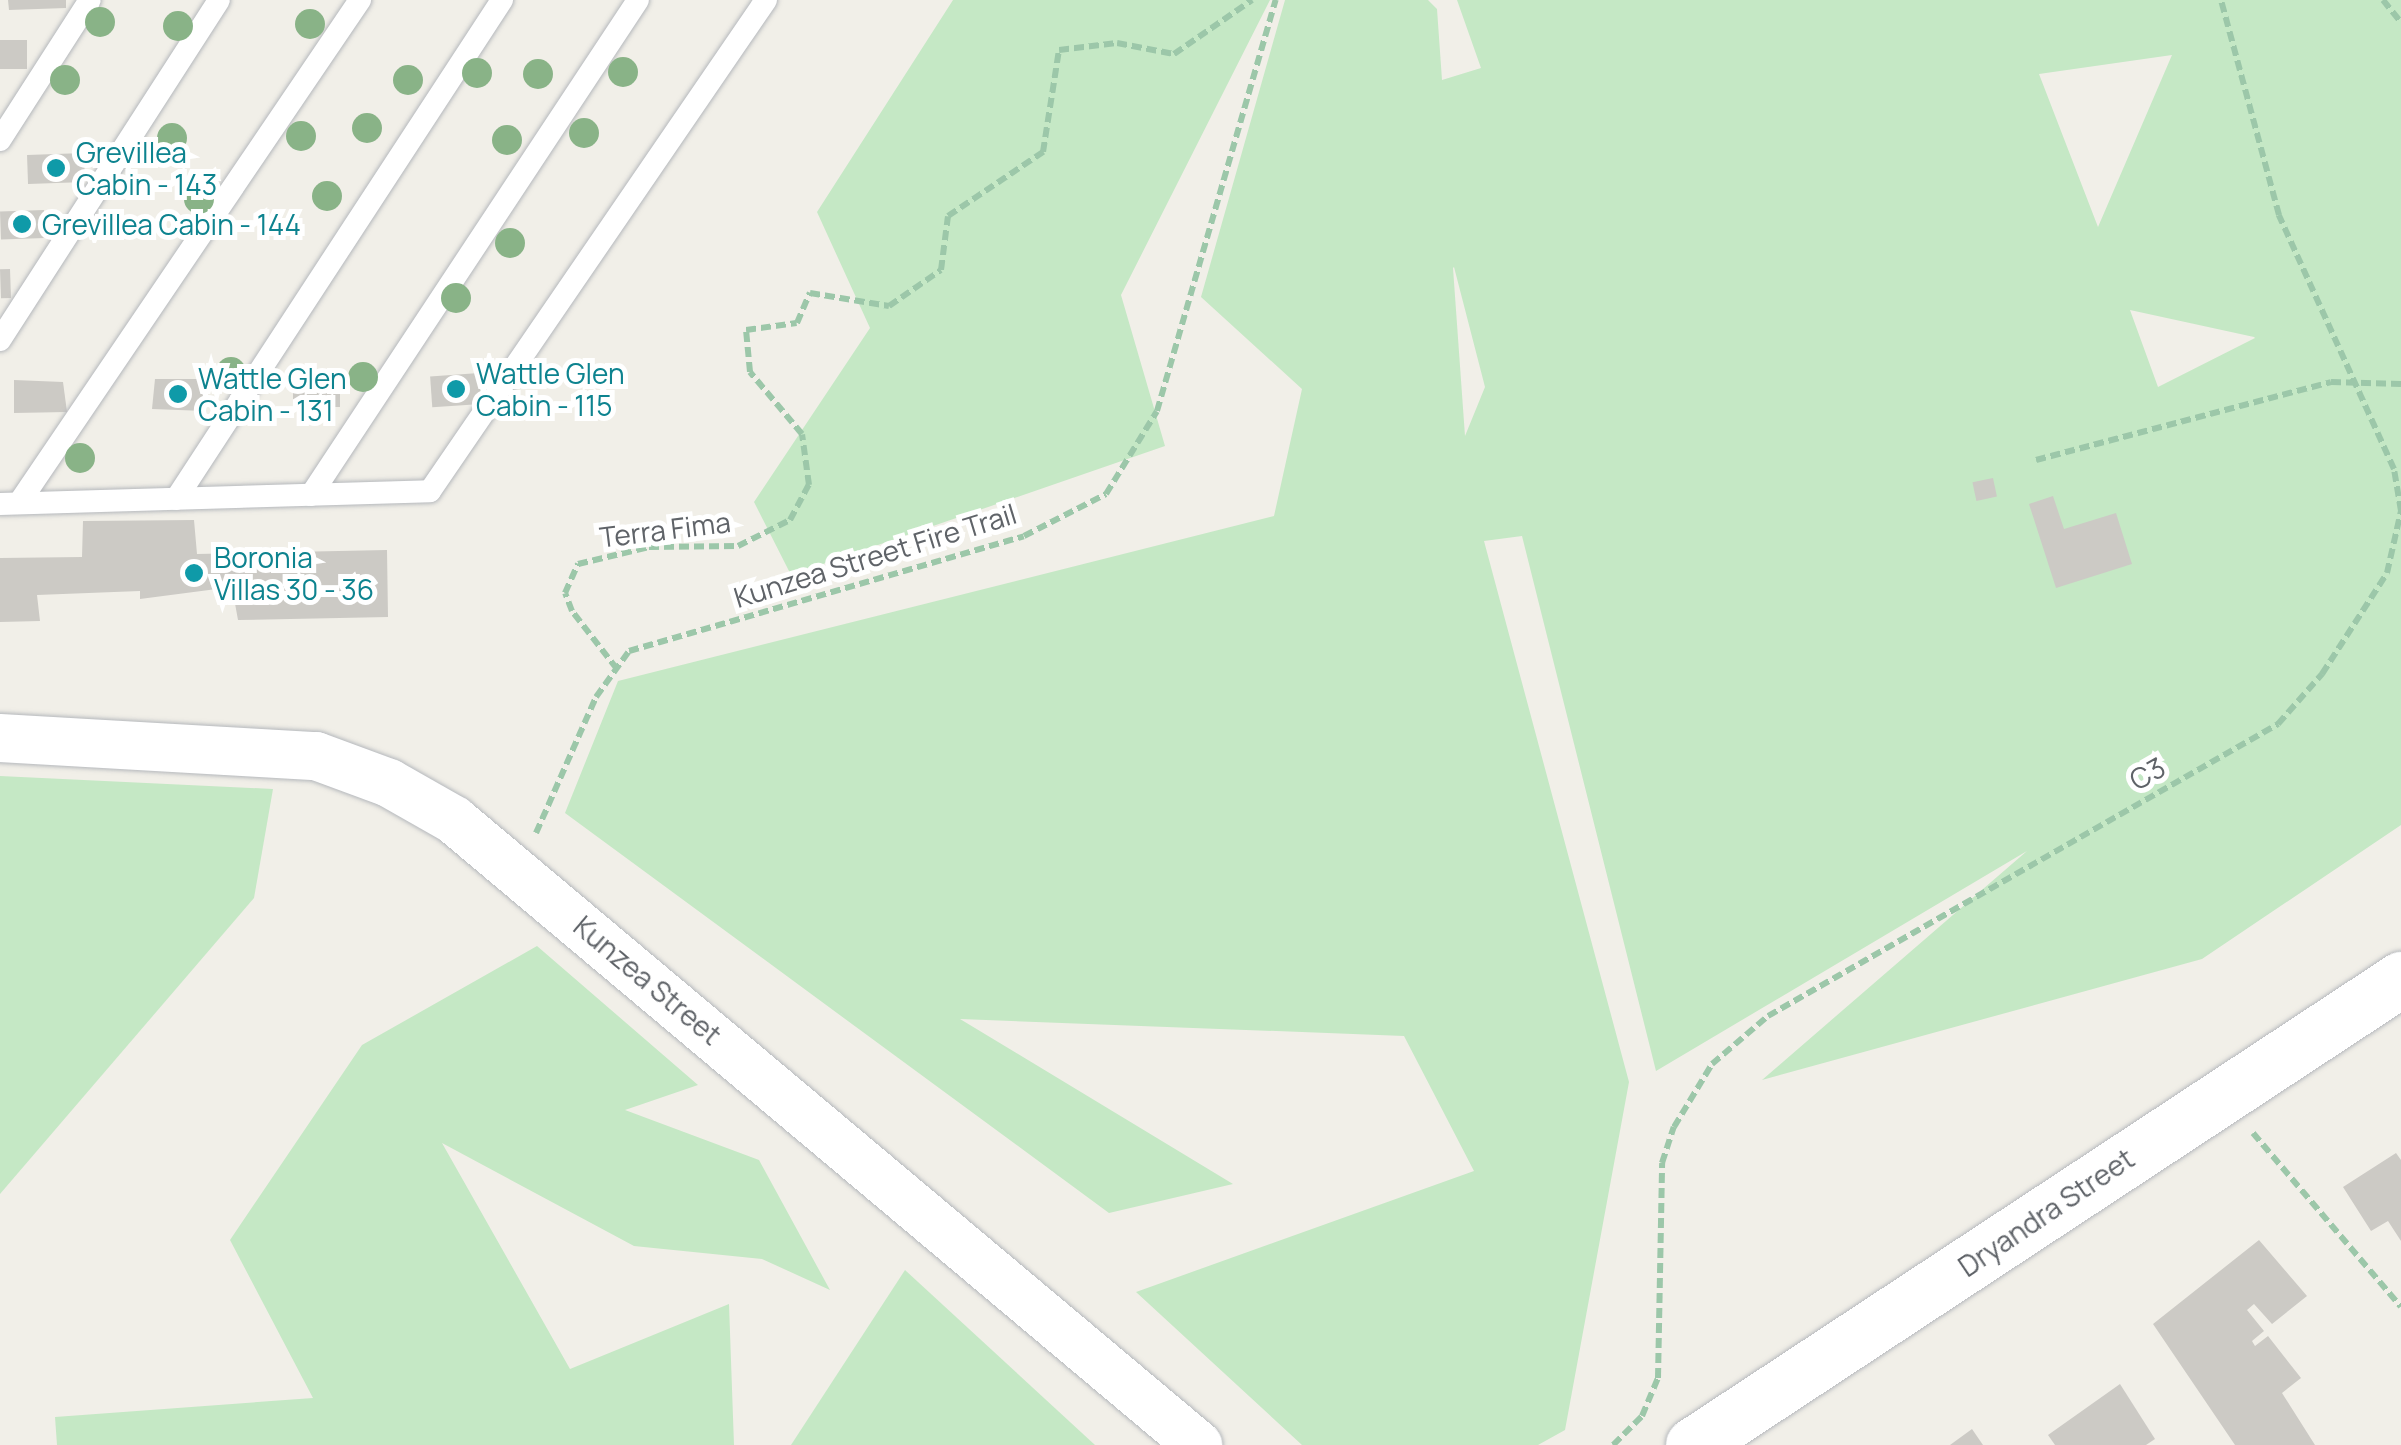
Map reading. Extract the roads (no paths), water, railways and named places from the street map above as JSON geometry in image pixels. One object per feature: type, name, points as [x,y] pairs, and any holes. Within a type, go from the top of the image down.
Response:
[{"type":"street","name":"Kunzea Street","points":[[0,738],[316,756],[389,783],[454,820],[1198,1445]]},
{"type":"street","name":"Dryandra Street","points":[[1692,1445],[2401,979]]},
{"type":"lane","points":[[0,140],[90,0]]},
{"type":"lane","points":[[0,340],[219,0]]},
{"type":"lane","points":[[10,504],[360,0]]},
{"type":"lane","points":[[176,499],[502,0]]},
{"type":"lane","points":[[311,495],[638,0]]},
{"type":"lane","points":[[10,504],[430,491],[766,0]]},
{"type":"place","name":"Grevillea Cabin - 143","points":[[56,168]]},
{"type":"place","name":"Grevillea Cabin - 144","points":[[22,224]]},
{"type":"place","name":"Wattle Glen Cabin - 115","points":[[456,389]]},
{"type":"place","name":"Wattle Glen Cabin - 131","points":[[178,394]]},
{"type":"place","name":"Boronia Villas 30 - 36","points":[[194,573]]}]
